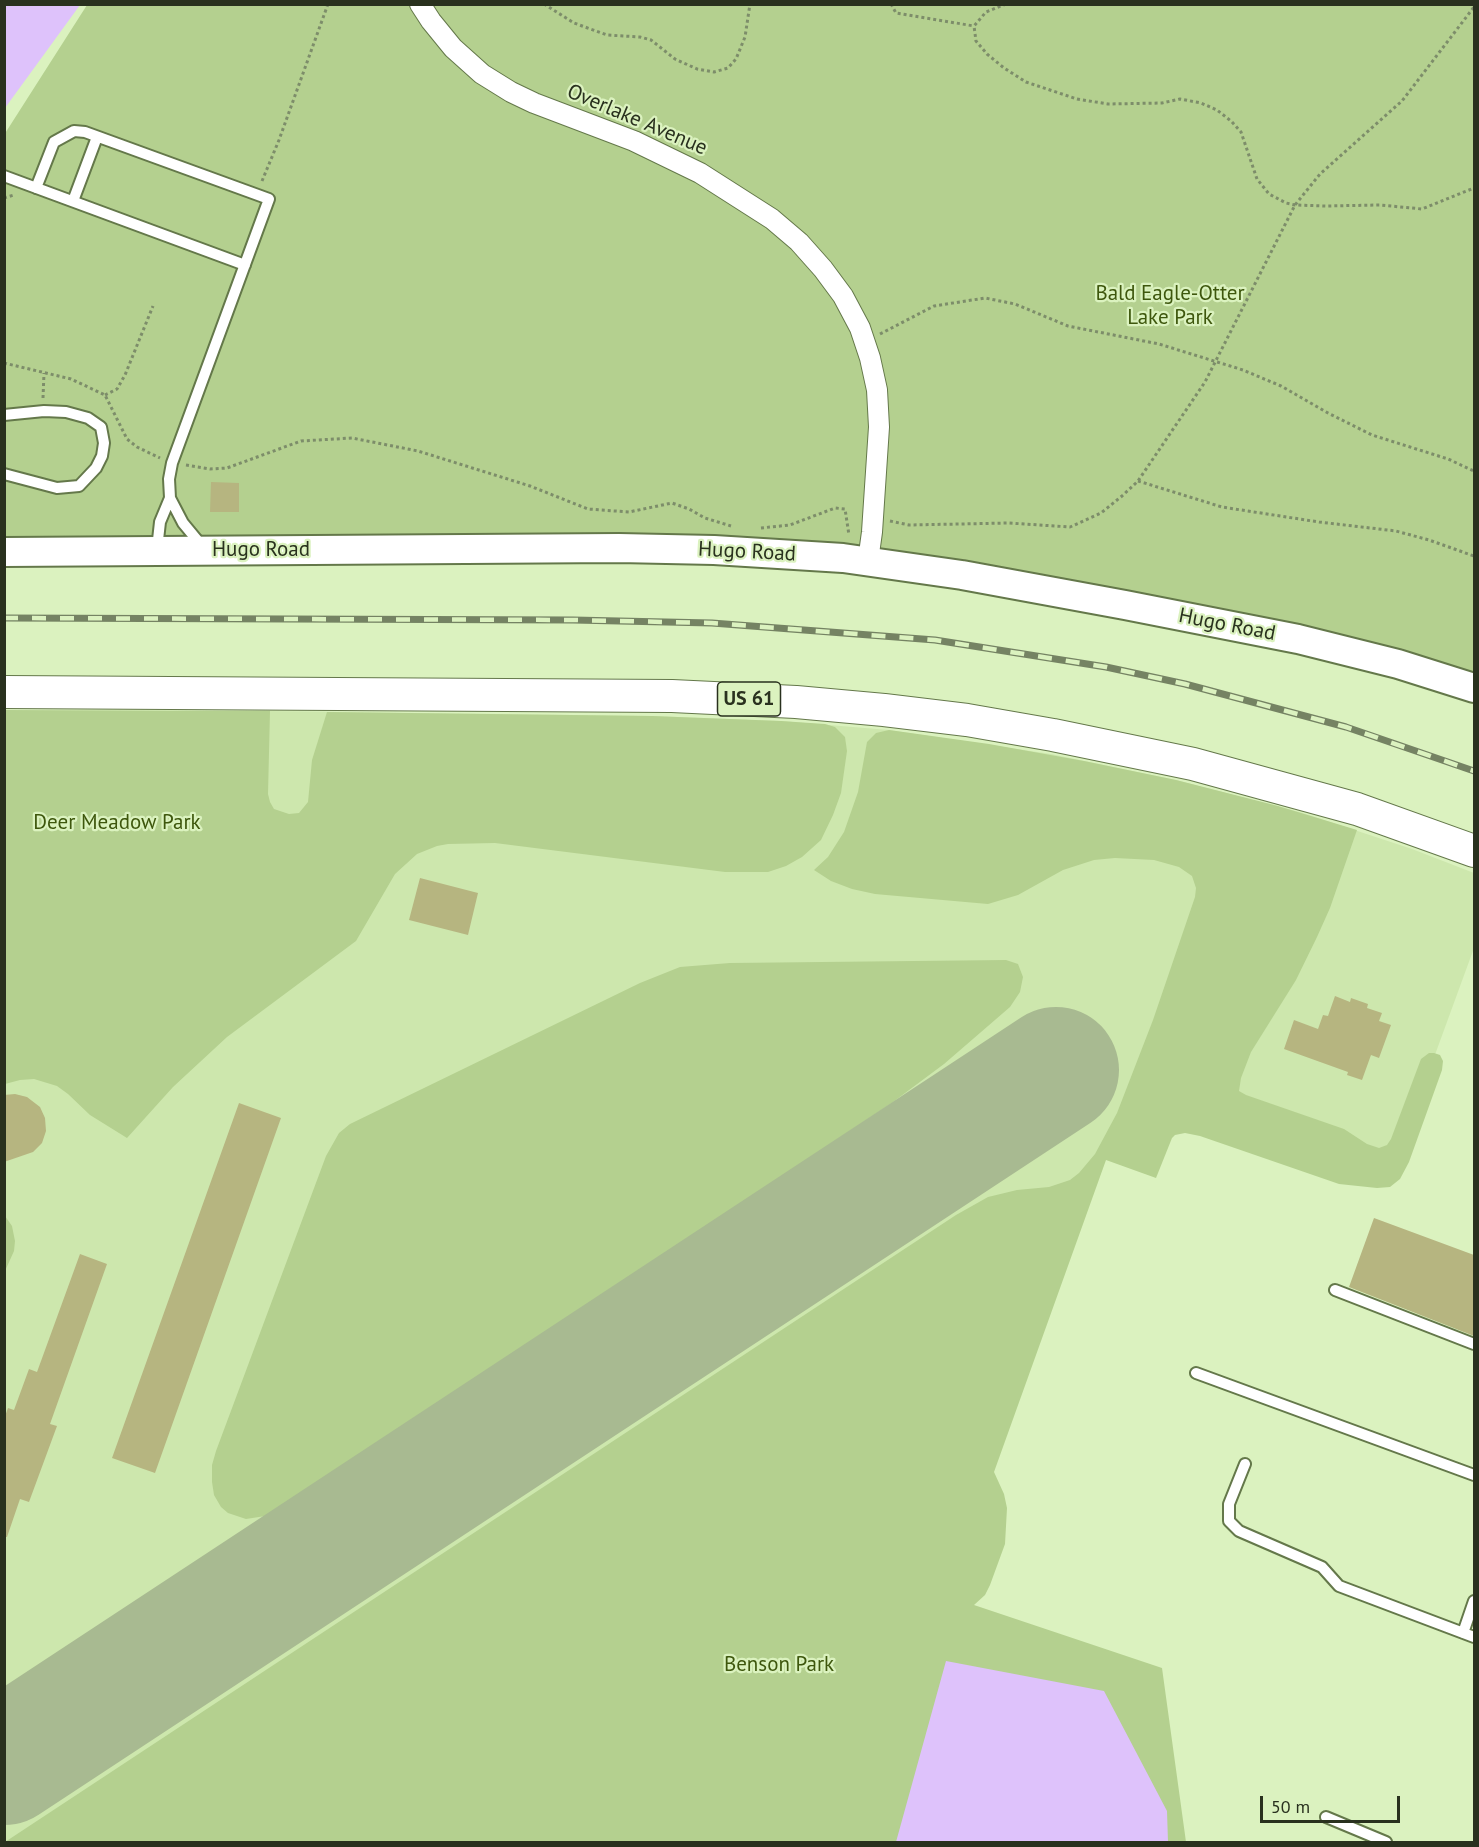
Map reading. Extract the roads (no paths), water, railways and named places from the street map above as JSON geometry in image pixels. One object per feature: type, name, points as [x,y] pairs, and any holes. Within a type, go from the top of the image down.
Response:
[{"type":"main road","name":"US 61","points":[[4,692],[651,696],[767,700],[875,709],[1008,727],[1185,762],[1357,809],[1474,851]]},
{"type":"street","name":"Overlake Avenue","points":[[420,4],[453,48],[482,74],[534,103],[634,141],[700,173],[772,219],[799,242],[823,268],[843,296],[865,342],[877,390],[879,427],[868,561]]},
{"type":"street","name":"Hugo Road","points":[[4,552],[643,548],[714,550],[868,561],[1125,604],[1298,639],[1398,664],[1474,688]]},
{"type":"lane","points":[[36,188],[54,142],[74,131],[97,137],[269,199],[172,463],[169,479],[170,498],[183,523],[205,550]]},
{"type":"lane","points":[[73,201],[97,137]]},
{"type":"lane","points":[[4,176],[245,265]]},
{"type":"lane","points":[[4,415],[44,411],[66,412],[88,418],[101,427],[104,443],[102,456],[96,468],[79,486],[57,488],[4,474]]},
{"type":"lane","points":[[156,551],[160,522],[170,498]]},
{"type":"lane","points":[[1335,1290],[1474,1344]]},
{"type":"lane","points":[[1196,1374],[1474,1475]]},
{"type":"lane","points":[[1245,1464],[1229,1504],[1229,1521],[1239,1531],[1322,1567],[1339,1586],[1474,1637]]},
{"type":"lane","points":[[1463,1633],[1474,1601]]},
{"type":"lane","points":[[1326,1817],[1386,1842]]},
{"type":"railway","points":[[4,618],[573,620],[712,623],[935,640],[1106,667],[1185,684],[1346,727],[1474,771]]},
{"type":"park label","name":"Bald Eagle-Otter Lake Park","points":[[1170,306]]},
{"type":"park label","name":"Deer Meadow Park","points":[[117,823]]},
{"type":"park label","name":"Benson Park","points":[[779,1665]]}]
